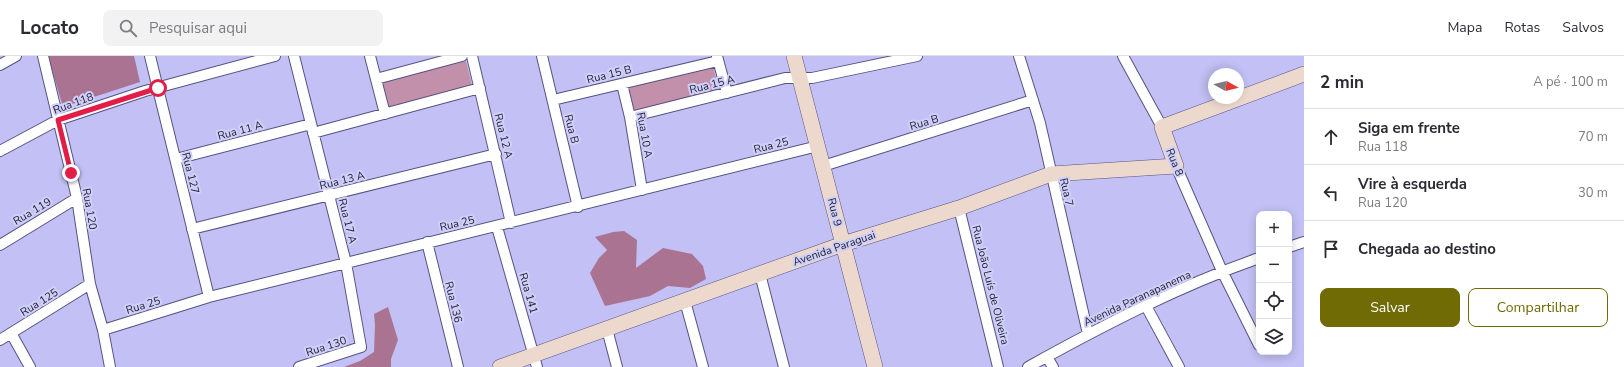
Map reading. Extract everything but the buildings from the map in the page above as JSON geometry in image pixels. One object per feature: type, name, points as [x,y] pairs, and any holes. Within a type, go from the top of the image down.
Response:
[{"type":"street","points":[[0,65],[16,56]]},
{"type":"street","name":"Rua 120","points":[[42,56],[77,198],[90,284],[103,330],[110,367]]},
{"type":"street","name":"Rua 127","points":[[150,56],[209,297]]},
{"type":"street","name":"Rua 118","points":[[0,151],[58,120],[158,88],[276,56]]},
{"type":"street","name":"Rua 17 A","points":[[294,56],[346,263],[361,347]]},
{"type":"street","points":[[370,56],[385,114]]},
{"type":"street","points":[[376,79],[462,56]]},
{"type":"street","name":"Rua 12 A","points":[[472,56],[511,223]]},
{"type":"street","name":"Rua B","points":[[542,56],[578,207]]},
{"type":"street","name":"Rua 9","points":[[794,56],[876,367]]},
{"type":"street","name":"Rua 15 A","points":[[630,118],[785,78],[812,78],[918,56]]},
{"type":"street","name":"Rua 7","points":[[1019,56],[1040,123],[1088,334]]},
{"type":"street","name":"Rua 8","points":[[1123,56],[1162,127],[1176,166],[1222,271],[1256,339]]},
{"type":"street","points":[[718,58],[727,93]]},
{"type":"street","name":"Rua 15 B","points":[[553,100],[622,84],[718,58]]},
{"type":"street","points":[[1162,127],[1304,74]]},
{"type":"street","name":"Rua 10 A","points":[[622,84],[630,118],[642,190]]},
{"type":"street","points":[[312,129],[385,114],[480,88]]},
{"type":"street","name":"Rua B","points":[[823,166],[1033,100]]},
{"type":"street","name":"Rua 11 A","points":[[176,159],[312,129]]},
{"type":"street","name":"Rua 25","points":[[103,330],[209,297],[427,242],[578,207],[818,146]]},
{"type":"street","name":"Rua 13 A","points":[[192,229],[496,154]]},
{"type":"street","name":"Avenida Paraguai","points":[[500,367],[536,360],[607,330],[685,301],[843,244],[959,208],[1051,174],[1176,166]]},
{"type":"street","name":"Rua 119","points":[[0,245],[77,198]]},
{"type":"street","name":"Rua João Luís de Oliveira","points":[[959,208],[998,367]]},
{"type":"street","name":"Rua 141","points":[[497,226],[536,360]]},
{"type":"street","name":"Rua 136","points":[[427,242],[458,367]]},
{"type":"street","points":[[1292,246],[1304,242]]},
{"type":"street","name":"Avenida Paranapanema","points":[[1028,367],[1088,334],[1146,306],[1222,271],[1256,259]]},
{"type":"street","points":[[760,274],[784,367]]},
{"type":"street","name":"Rua 125","points":[[0,340],[90,284]]},
{"type":"street","points":[[685,301],[703,367]]},
{"type":"street","points":[[1146,306],[1178,367]]},
{"type":"street","points":[[607,330],[618,367]]},
{"type":"street","points":[[11,333],[30,367]]},
{"type":"street","name":"Rua 130","points":[[299,367],[361,347]]},
{"type":"street","points":[[1047,357],[1052,367]]},
{"type":"shaded area","points":[[48,56],[134,56],[140,82],[63,107]]},
{"type":"shaded area","points":[[466,61],[472,86],[389,107],[382,82]]},
{"type":"shaded area","points":[[713,66],[719,91],[634,112],[628,87]]},
{"type":"shaded area","points":[[624,231],[637,240],[636,268],[663,248],[692,254],[703,266],[706,279],[690,288],[668,286],[650,296],[605,306],[590,273],[599,258],[607,250],[595,237],[613,232]]},
{"type":"shaded area","points":[[388,307],[398,340],[391,359],[391,367],[344,367],[360,361],[374,352],[374,314]]},
{"type":"route","points":[[71,173],[58,120],[158,88]]}]
